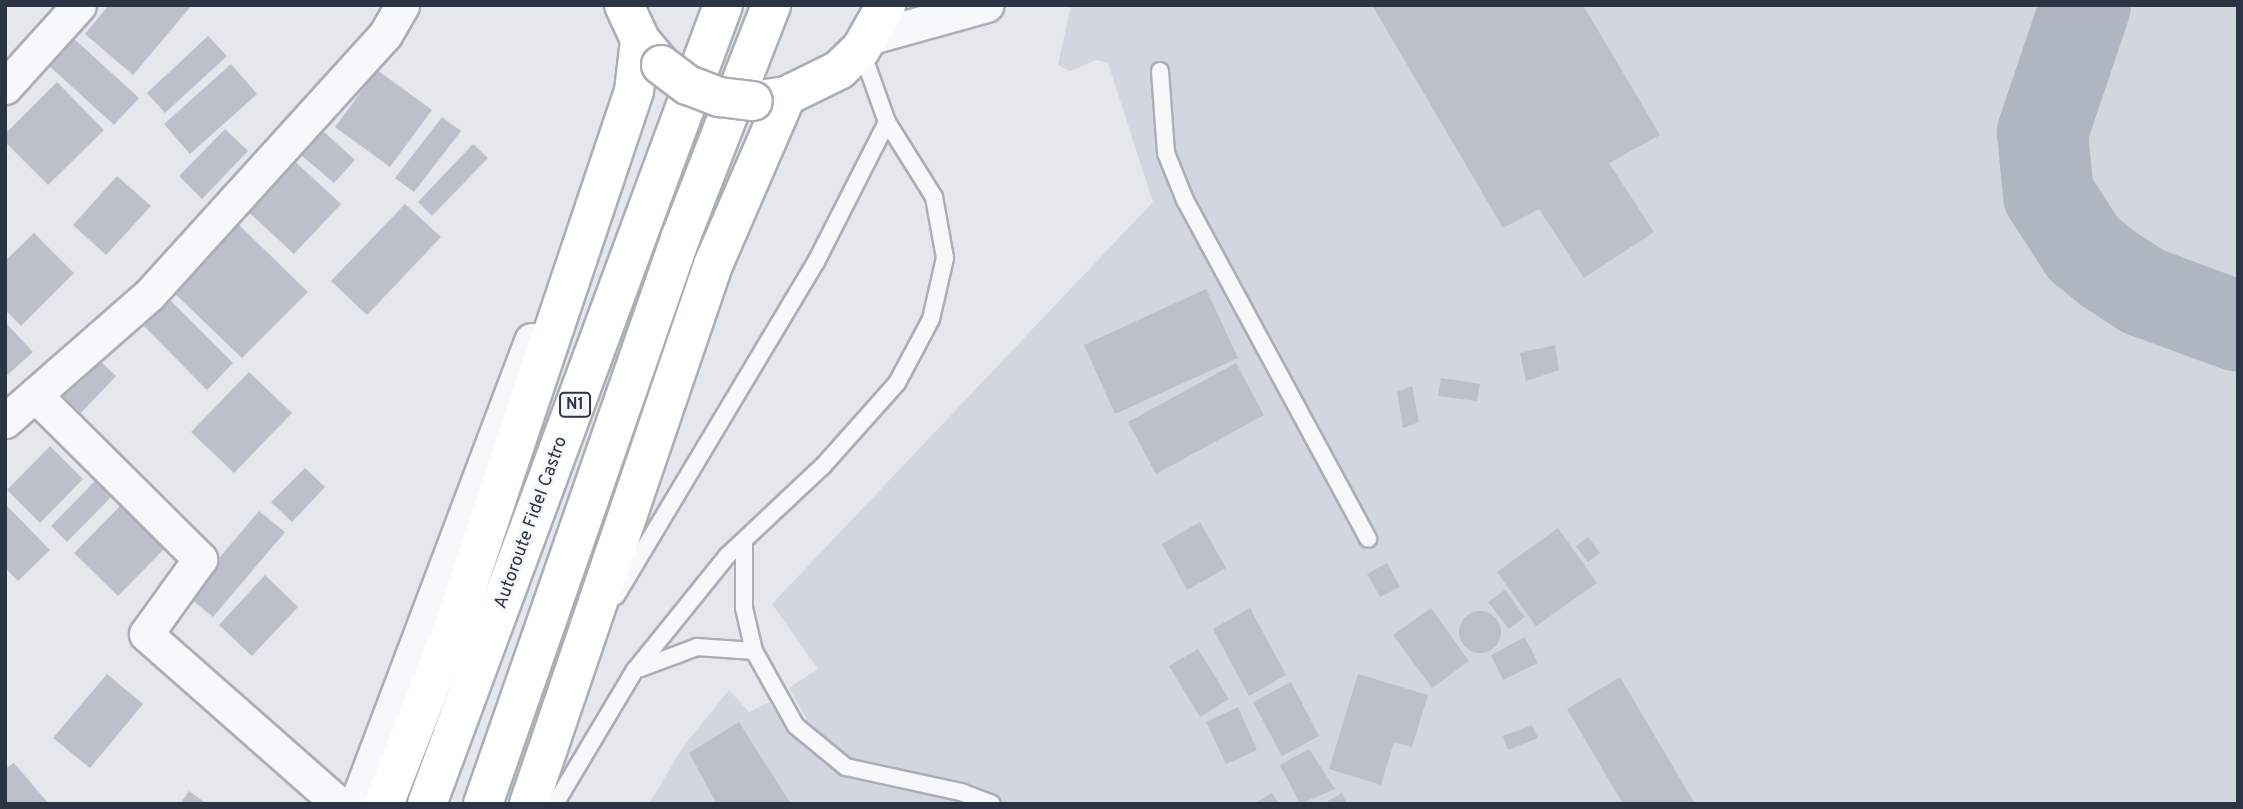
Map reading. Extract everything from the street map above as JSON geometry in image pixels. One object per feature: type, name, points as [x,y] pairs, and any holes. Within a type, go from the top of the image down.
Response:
[{"type":"main road","points":[[624,5],[646,51],[709,93],[770,99],[839,70],[864,44],[886,5]]},
{"type":"main road","name":"Autoroute Fidel Castro","points":[[426,804],[723,5]]},
{"type":"main road","name":"N1","points":[[483,804],[680,239],[771,5]]},
{"type":"main road","points":[[384,804],[455,623],[646,51]]},
{"type":"main road","points":[[529,804],[770,99]]},
{"type":"street","points":[[5,87],[79,5]]},
{"type":"street","points":[[5,421],[149,295],[385,35],[402,5]]},
{"type":"street","points":[[864,44],[968,8]]},
{"type":"street","points":[[356,804],[397,705],[646,51]]},
{"type":"street","points":[[35,395],[200,559],[146,634],[339,804]]},
{"type":"lane","points":[[555,804],[635,670],[744,541],[824,466],[897,383],[931,318],[944,258],[934,197],[887,122],[864,44]]},
{"type":"lane","points":[[1160,71],[1166,153],[1185,200],[1368,539]]},
{"type":"lane","points":[[579,658],[816,262],[887,122]]},
{"type":"lane","points":[[744,541],[744,608],[754,651],[796,726],[846,767],[961,792],[992,804]]},
{"type":"lane","points":[[635,670],[696,648],[754,651]]},
{"type":"shaded area","points":[[1071,5],[2238,5],[2238,804],[649,804],[683,747],[729,690],[749,712],[769,702],[788,730],[807,719],[789,688],[818,669],[772,604],[1153,202],[1108,63],[1096,60],[1070,71],[1058,65]]},
{"type":"building","points":[[109,5],[192,5],[133,75],[85,34]]},
{"type":"building","points":[[1372,5],[1583,5],[1660,135],[1609,163],[1654,232],[1584,278],[1539,209],[1503,228]]},
{"type":"building","points":[[71,36],[139,98],[114,125],[46,63]]},
{"type":"building","points":[[208,36],[227,56],[165,113],[147,93]]},
{"type":"building","points":[[231,64],[257,94],[190,154],[164,124]]},
{"type":"building","points":[[377,70],[432,110],[390,167],[335,127]]},
{"type":"building","points":[[57,82],[104,130],[48,185],[5,142],[5,134]]},
{"type":"building","points":[[442,117],[461,131],[414,192],[395,178]]},
{"type":"building","points":[[225,129],[248,151],[202,199],[179,176]]},
{"type":"building","points":[[323,131],[355,160],[334,183],[301,155]]},
{"type":"building","points":[[473,144],[488,158],[432,216],[418,202]]},
{"type":"building","points":[[288,155],[341,204],[294,254],[242,206]]},
{"type":"building","points":[[117,176],[151,206],[106,255],[73,225]]},
{"type":"building","points":[[405,204],[441,237],[367,315],[331,281]]},
{"type":"building","points":[[236,222],[308,292],[242,358],[170,289]]},
{"type":"building","points":[[34,233],[74,273],[21,326],[5,310],[5,261]]},
{"type":"building","points":[[1206,289],[1238,358],[1115,414],[1084,345]]},
{"type":"building","points":[[166,296],[233,363],[207,390],[139,321]]},
{"type":"building","points":[[5,322],[33,352],[5,377]]},
{"type":"building","points":[[1555,345],[1559,370],[1526,381],[1520,353]]},
{"type":"building","points":[[98,359],[116,376],[81,413],[63,396]]},
{"type":"building","points":[[1236,363],[1264,415],[1156,474],[1128,422]]},
{"type":"building","points":[[249,372],[292,413],[234,473],[191,432]]},
{"type":"building","points":[[1441,378],[1480,384],[1477,401],[1438,396]]},
{"type":"building","points":[[1412,386],[1419,422],[1403,428],[1397,392]]},
{"type":"building","points":[[50,446],[83,479],[40,523],[7,490]]},
{"type":"building","points":[[305,468],[325,487],[292,522],[271,502]]},
{"type":"building","points":[[98,478],[114,494],[67,542],[51,526]]},
{"type":"building","points":[[5,504],[50,550],[18,581],[5,568]]},
{"type":"building","points":[[121,505],[165,548],[118,596],[74,553]]},
{"type":"building","points":[[259,511],[285,532],[213,617],[187,596]]},
{"type":"building","points":[[1200,522],[1226,568],[1187,590],[1162,544]]},
{"type":"building","points":[[1558,528],[1597,583],[1536,626],[1497,572]]},
{"type":"building","points":[[1588,537],[1600,553],[1588,562],[1576,546]]},
{"type":"building","points":[[1387,563],[1400,587],[1380,597],[1367,574]]},
{"type":"building","points":[[265,575],[298,607],[252,656],[219,625]]},
{"type":"building","points":[[1505,590],[1525,617],[1509,629],[1488,602]]},
{"type":"building","points":[[1250,608],[1286,675],[1249,696],[1213,629]]},
{"type":"building","points":[[1431,608],[1469,661],[1432,688],[1393,635]]},
{"type":"building","points":[[1480,611],[1495,617],[1501,632],[1495,647],[1480,653],[1465,647],[1459,632],[1465,617]]},
{"type":"building","points":[[1525,637],[1538,663],[1503,680],[1491,655]]},
{"type":"building","points":[[1198,649],[1229,699],[1200,717],[1169,666]]},
{"type":"building","points":[[107,674],[143,704],[90,768],[53,738]]},
{"type":"building","points":[[1358,674],[1428,695],[1412,747],[1394,742],[1381,785],[1329,769]]},
{"type":"building","points":[[1620,677],[1695,804],[1623,804],[1567,709]]},
{"type":"building","points":[[1291,682],[1319,736],[1282,756],[1253,702]]},
{"type":"building","points":[[1238,707],[1257,750],[1226,764],[1206,722]]},
{"type":"building","points":[[739,722],[791,804],[717,804],[689,753]]},
{"type":"building","points":[[1532,725],[1538,738],[1508,750],[1503,736]]},
{"type":"building","points":[[1309,749],[1335,789],[1300,804],[1280,765]]},
{"type":"building","points":[[14,763],[49,804],[5,804],[5,769]]},
{"type":"building","points":[[189,791],[207,804],[180,804]]},
{"type":"building","points":[[1272,793],[1279,804],[1254,804]]},
{"type":"building","points":[[1342,793],[1347,804],[1323,804]]},
{"type":"taxiway","points":[[2085,5],[2042,132],[2048,194],[2083,248],[2109,269],[2143,291],[2238,326]]}]
